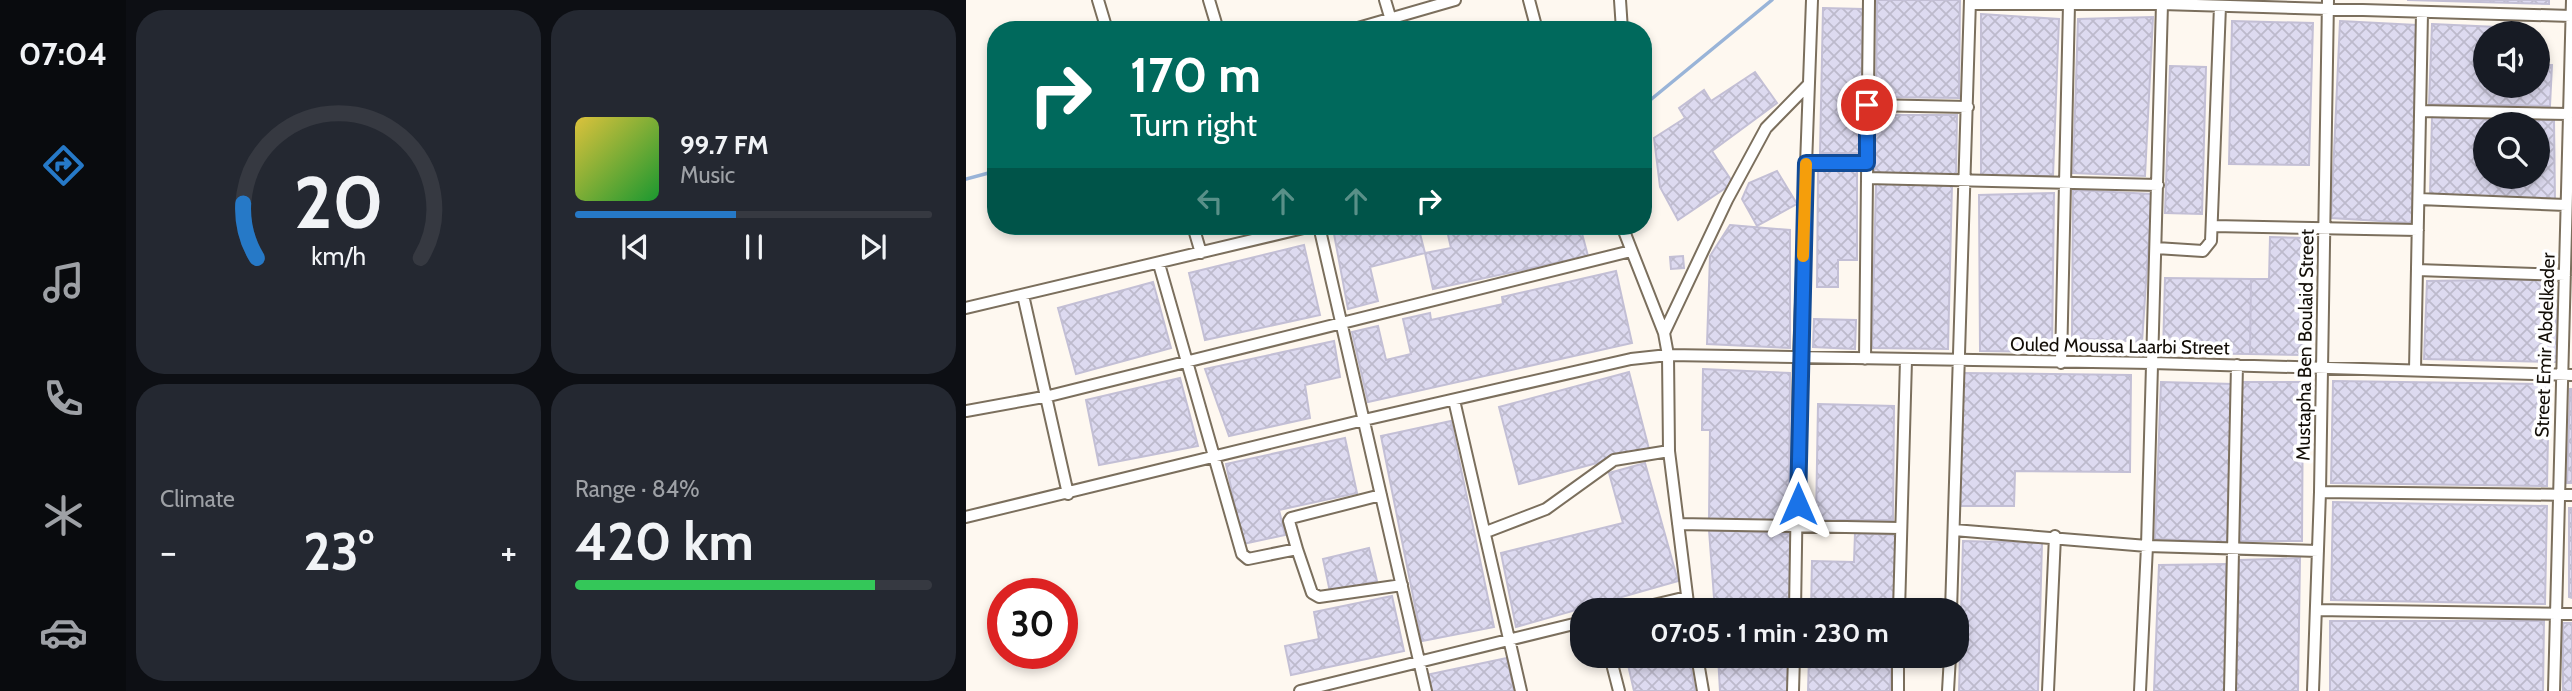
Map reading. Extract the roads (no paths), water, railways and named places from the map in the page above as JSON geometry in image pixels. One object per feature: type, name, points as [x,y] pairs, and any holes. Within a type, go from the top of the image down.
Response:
[{"type":"street","points":[[1098,0],[1104,21]]},
{"type":"street","points":[[1209,0],[1215,21]]},
{"type":"street","points":[[1385,0],[1391,21]]},
{"type":"street","points":[[1380,21],[1455,0]]},
{"type":"street","points":[[1529,0],[1535,21]]},
{"type":"street","points":[[1620,0],[1621,21]]},
{"type":"street","points":[[1796,598],[1799,358],[1812,0]]},
{"type":"street","points":[[1865,359],[1868,0]]},
{"type":"street","name":"Street Emir Abdelkader","points":[[2554,691],[2558,494],[2568,375],[2565,275],[2572,0]]},
{"type":"street","points":[[1951,598],[1967,180],[1970,2],[2328,5],[2422,13],[2571,16]]},
{"type":"street","points":[[2062,363],[2069,4]]},
{"type":"street","points":[[2140,691],[2147,546],[2162,4]]},
{"type":"street","name":"Mustapha Ben Boulaid Street","points":[[2313,691],[2320,492],[2328,5]]},
{"type":"street","points":[[2156,248],[2203,251],[2211,241],[2220,6]]},
{"type":"street","points":[[2415,370],[2422,13]]},
{"type":"street","points":[[1664,333],[1727,201],[1766,128],[1808,85]]},
{"type":"street","points":[[1867,105],[1968,107]]},
{"type":"street","points":[[2420,111],[2568,114]]},
{"type":"street","points":[[1806,163],[1867,163]]},
{"type":"street","points":[[1867,178],[2158,185]]},
{"type":"street","points":[[2419,200],[2566,205]]},
{"type":"street","points":[[2213,226],[2418,230]]},
{"type":"street","points":[[1196,235],[1201,253]]},
{"type":"street","points":[[966,308],[1275,235]]},
{"type":"street","points":[[1321,235],[1426,691]]},
{"type":"street","points":[[1625,235],[1664,333],[1668,355],[1669,451],[1687,597],[1683,598]]},
{"type":"street","points":[[966,411],[1049,396],[1631,251]]},
{"type":"street","points":[[1159,264],[1242,554],[1248,559],[1297,549]]},
{"type":"street","points":[[2417,270],[2565,275]]},
{"type":"street","points":[[1023,295],[1049,396],[1068,494]]},
{"type":"street","name":"Ouled Moussa Laarbi Street","points":[[966,517],[1364,420],[1631,359],[1668,355],[1959,362],[2152,363],[2568,375]]},
{"type":"street","points":[[1899,598],[1906,360]]},
{"type":"street","points":[[2230,691],[2237,365]]},
{"type":"street","points":[[1454,400],[1511,638],[1521,691]]},
{"type":"street","points":[[1486,532],[1529,518],[1546,509],[1614,460],[1669,451]]},
{"type":"street","points":[[2320,492],[2572,495]]},
{"type":"street","points":[[1381,495],[1291,518],[1289,521],[1315,596],[1402,584]]},
{"type":"street","points":[[1678,524],[1900,528]]},
{"type":"street","points":[[1954,530],[2055,536],[2147,546],[2318,551]]},
{"type":"street","points":[[2048,691],[2055,536]]},
{"type":"street","points":[[2316,610],[2572,614]]},
{"type":"street","points":[[1300,691],[1570,625]]},
{"type":"street","points":[[1613,668],[1619,691]]},
{"type":"street","points":[[1699,668],[1703,691]]},
{"type":"street","points":[[1793,691],[1794,668]]},
{"type":"street","points":[[1898,668],[1898,691]]},
{"type":"street","points":[[1948,691],[1949,668]]},
{"type":"waterway","points":[[1652,99],[1772,0]]},
{"type":"waterway","points":[[966,179],[987,173]]}]
